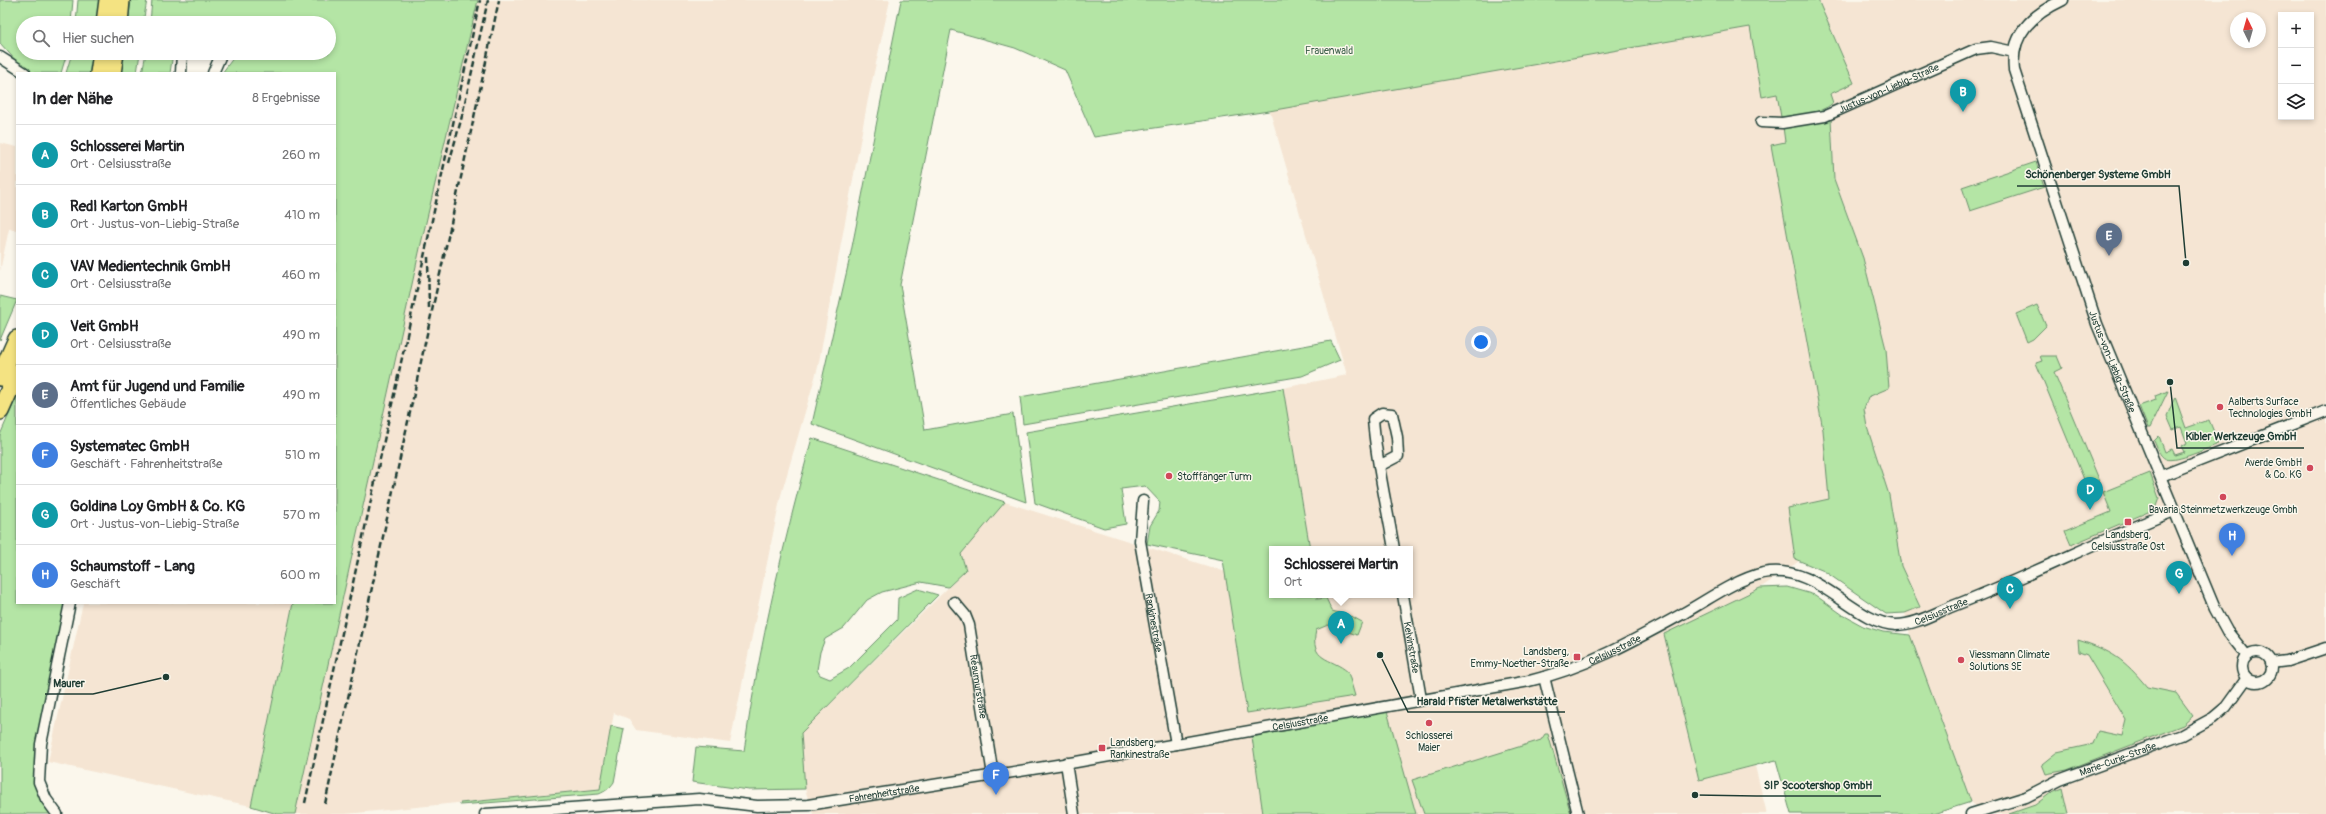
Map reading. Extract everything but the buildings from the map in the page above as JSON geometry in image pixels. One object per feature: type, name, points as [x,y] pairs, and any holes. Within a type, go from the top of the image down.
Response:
[{"type":"highway","points":[[107,16],[108,0]]},
{"type":"highway","points":[[120,16],[121,0]]},
{"type":"highway","points":[[99,72],[101,60]]},
{"type":"highway","points":[[112,72],[114,60]]},
{"type":"highway","points":[[0,377],[16,341]]},
{"type":"highway","points":[[0,411],[16,375]]},
{"type":"street","name":"Justus-von-Liebig-Straße","points":[[2063,0],[2046,8],[2034,17],[2022,32],[2014,52],[2014,70],[2097,324],[2215,609],[2227,631],[2248,656]]},
{"type":"street","name":"Justus-von-Liebig-Straße","points":[[1761,122],[1782,123],[1825,116],[1976,49],[1992,47],[2014,52]]},
{"type":"street","points":[[0,58],[23,72]]},
{"type":"street","points":[[181,72],[182,60]]},
{"type":"street","points":[[213,72],[219,60]]},
{"type":"street","points":[[2161,476],[2326,411]]},
{"type":"street","points":[[1379,466],[1398,456],[1397,437],[1392,414],[1382,413],[1373,419],[1379,466],[1393,546]]},
{"type":"street","name":"Rankinestraße","points":[[1143,501],[1140,541],[1176,744]]},
{"type":"street","name":"Celsiusstraße","points":[[1066,763],[1544,677],[1618,648],[1730,587],[1765,573],[1788,573],[1818,583],[1878,621],[1904,624],[1973,598],[2174,511]]},
{"type":"street","name":"Kelvinstraße","points":[[1404,598],[1421,700]]},
{"type":"street","name":"Réaumurstraße","points":[[954,602],[965,615],[969,625],[993,775]]},
{"type":"street","points":[[57,814],[46,799],[39,782],[41,744],[70,604]]},
{"type":"street","points":[[2271,663],[2287,661],[2326,648]]},
{"type":"street","points":[[2261,653],[2271,663],[2271,672],[2265,680],[2256,682],[2247,678],[2242,667],[2248,656],[2261,653]]},
{"type":"street","points":[[1544,677],[1578,814]]},
{"type":"street","name":"Marie-Curie-Straße","points":[[1971,814],[2026,797],[2059,780],[2182,735],[2213,718],[2226,707],[2247,678]]},
{"type":"street","points":[[1066,763],[1074,814]]},
{"type":"street","name":"Fahrenheitstraße","points":[[485,814],[699,799],[757,806],[808,806],[1066,763]]},
{"type":"shaded area","points":[[478,0],[890,0],[868,99],[818,367],[781,495],[730,743],[636,730],[629,719],[614,713],[600,789],[346,814],[295,814],[420,248]]},
{"type":"shaded area","points":[[1818,0],[2326,0],[2326,814],[1985,814],[1971,802],[1910,635],[1905,613],[1920,607],[1901,566],[1889,495],[1867,427],[1864,409],[1886,349],[1863,258],[1834,179],[1830,94],[1854,83]]},
{"type":"shaded area","points":[[1754,22],[1780,90],[1789,145],[1826,429],[1831,501],[1791,511],[1798,562],[1760,588],[1664,634],[1699,780],[1755,766],[1767,814],[813,814],[805,789],[801,733],[966,570],[961,554],[1005,502],[1226,572],[1269,594],[1269,598],[1413,598],[1413,546],[1309,546],[1283,388],[1347,375],[1269,108]]},
{"type":"shaded area","points":[[0,143],[16,147],[16,230],[9,229],[0,271]]},
{"type":"shaded area","points":[[83,604],[293,604],[251,806],[48,762]]},
{"type":"green space","points":[[0,0],[73,0],[72,16],[16,16],[16,60],[65,60],[61,72],[31,72],[17,62],[0,43]]},
{"type":"green space","points":[[78,0],[100,0],[99,16],[77,16]]},
{"type":"green space","points":[[131,0],[147,0],[144,16],[129,16]]},
{"type":"green space","points":[[152,0],[478,0],[420,248],[295,814],[277,814],[251,806],[293,604],[336,604],[336,72],[223,72],[232,60],[336,60],[336,16],[151,16]]},
{"type":"green space","name":"Frauenwald","points":[[901,0],[1818,0],[1854,83],[1830,94],[1833,103],[1821,110],[1808,114],[1781,117],[1777,94],[1762,97],[1750,27],[1269,111],[1094,137],[1065,70],[1015,48],[951,30],[900,285],[925,430],[1013,414],[1026,502],[812,424],[850,257]]},
{"type":"green space","points":[[70,60],[93,60],[91,72],[66,72]]},
{"type":"green space","points":[[123,60],[139,60],[137,72],[120,72]]},
{"type":"green space","points":[[145,60],[172,60],[170,72],[142,72]]},
{"type":"green space","points":[[1831,118],[1834,179],[1863,258],[1886,349],[1889,388],[1868,397],[1864,409],[1867,427],[1889,495],[1901,566],[1920,607],[1905,613],[1886,614],[1824,571],[1795,559],[1788,508],[1829,499],[1823,430],[1771,145],[1785,142],[1783,127]]},
{"type":"green space","points":[[2036,162],[2044,187],[1970,211],[1962,187]]},
{"type":"green space","points":[[0,296],[16,300],[16,302],[0,340]]},
{"type":"green space","points":[[2037,305],[2046,326],[2033,339],[2027,342],[2016,314]]},
{"type":"green space","points":[[1331,341],[1340,360],[1302,376],[1023,424],[1020,397]]},
{"type":"green space","points":[[2040,356],[2057,356],[2062,368],[2054,372],[2101,484],[2088,489],[2036,363],[2042,361]]},
{"type":"green space","points":[[1283,388],[1309,546],[1269,546],[1269,598],[1326,598],[1332,611],[1353,617],[1362,622],[1357,635],[1328,625],[1316,630],[1315,640],[1316,648],[1323,657],[1348,672],[1355,696],[1247,713],[1223,560],[1147,544],[1150,526],[1159,511],[1160,502],[1145,486],[1121,489],[1126,524],[1104,528],[1035,503],[1026,432]]},
{"type":"green space","points":[[2168,391],[2150,428],[2148,428],[2139,406],[2156,400],[2155,396]]},
{"type":"green space","points":[[2175,397],[2186,428],[2209,420],[2219,444],[2177,459],[2166,459],[2162,456],[2154,441],[2159,436],[2165,452],[2172,449],[2175,455],[2184,452],[2181,446],[2187,443],[2181,427],[2173,430],[2167,416]]},
{"type":"green space","points":[[16,398],[16,604],[66,604],[37,743],[35,782],[52,814],[0,814],[0,435]]},
{"type":"green space","points":[[812,438],[1005,502],[961,554],[966,570],[948,587],[921,582],[882,592],[867,600],[844,628],[825,639],[820,652],[817,670],[820,675],[830,679],[849,668],[897,620],[898,598],[918,589],[938,595],[801,733],[805,789],[749,790],[692,782],[696,747],[744,751],[757,672],[773,593]]},
{"type":"green space","points":[[2150,473],[2159,498],[2155,509],[2071,545],[2065,531],[2111,512],[2103,492]]},
{"type":"green space","points":[[1787,587],[1815,595],[1843,615],[1863,626],[1883,632],[1910,635],[1971,802],[1933,814],[1791,814],[1776,760],[1699,780],[1664,634],[1760,588]]},
{"type":"green space","points":[[2078,640],[2100,648],[2117,657],[2131,669],[2147,687],[2176,693],[2193,716],[2183,725],[2067,770],[2046,774],[2042,764],[2057,752],[2093,744],[2098,731],[2122,736],[2126,720],[2087,655],[2079,652]]},
{"type":"green space","points":[[1387,711],[1416,814],[1263,814],[1252,737]]},
{"type":"green space","points":[[611,726],[624,729],[614,782],[604,792],[599,794],[460,805],[460,803],[600,789]]},
{"type":"green space","points":[[1545,734],[1548,734],[1571,814],[1424,814],[1412,780],[1541,740]]},
{"type":"green space","points":[[2062,788],[2068,814],[2009,814],[2035,805],[2052,792]]},
{"type":"railway","points":[[305,803],[480,0]]},
{"type":"railway","points":[[449,163],[461,120],[488,0]]},
{"type":"railway","points":[[485,66],[499,0]]},
{"type":"railway","points":[[325,804],[486,62]]},
{"type":"railway","points":[[428,257],[429,309]]},
{"type":"place","name":"Redl Karton GmbH","points":[[1963,112]]},
{"type":"place","name":"Amt für Jugend und Familie","points":[[2109,256]]},
{"type":"place","name":"Schönenberger Systeme GmbH","points":[[2186,263]]},
{"type":"place","name":"Kibler Werkzeuge GmbH","points":[[2170,382]]},
{"type":"place","name":"Aalberts Surface Technologies GmbH","points":[[2220,407]]},
{"type":"place","name":"Averde GmbH & Co. KG","points":[[2310,468]]},
{"type":"place","name":"Stofffänger Turm","points":[[1169,476]]},
{"type":"place","name":"Bavaria Steinmetzwerkzeuge Gmbh","points":[[2223,497]]},
{"type":"place","name":"Veit GmbH","points":[[2090,510]]},
{"type":"place","name":"Landsberg, Celsiusstraße Ost","points":[[2128,522]]},
{"type":"place","name":"Schaumstoff - Lang","points":[[2232,556]]},
{"type":"place","name":"Goldina Loy GmbH & Co. KG","points":[[2179,594]]},
{"type":"place","name":"VAV Medientechnik GmbH","points":[[2010,609]]},
{"type":"place","name":"Schlosserei Martin","points":[[1341,644]]},
{"type":"place","name":"Harald Pfister Metalwerkstätte","points":[[1380,655]]},
{"type":"place","name":"Landsberg, Emmy-Noether-Straße","points":[[1577,657]]},
{"type":"place","name":"Viessmann Climate Solutions SE","points":[[1961,660]]},
{"type":"place","name":"Maurer","points":[[166,677]]},
{"type":"place","name":"Schlosserei Maier","points":[[1429,723]]},
{"type":"place","name":"Landsberg, Rankinestraße","points":[[1102,748]]},
{"type":"place","name":"Systematec GmbH","points":[[996,795]]},
{"type":"place","name":"SIP Scootershop GmbH","points":[[1695,795]]}]
